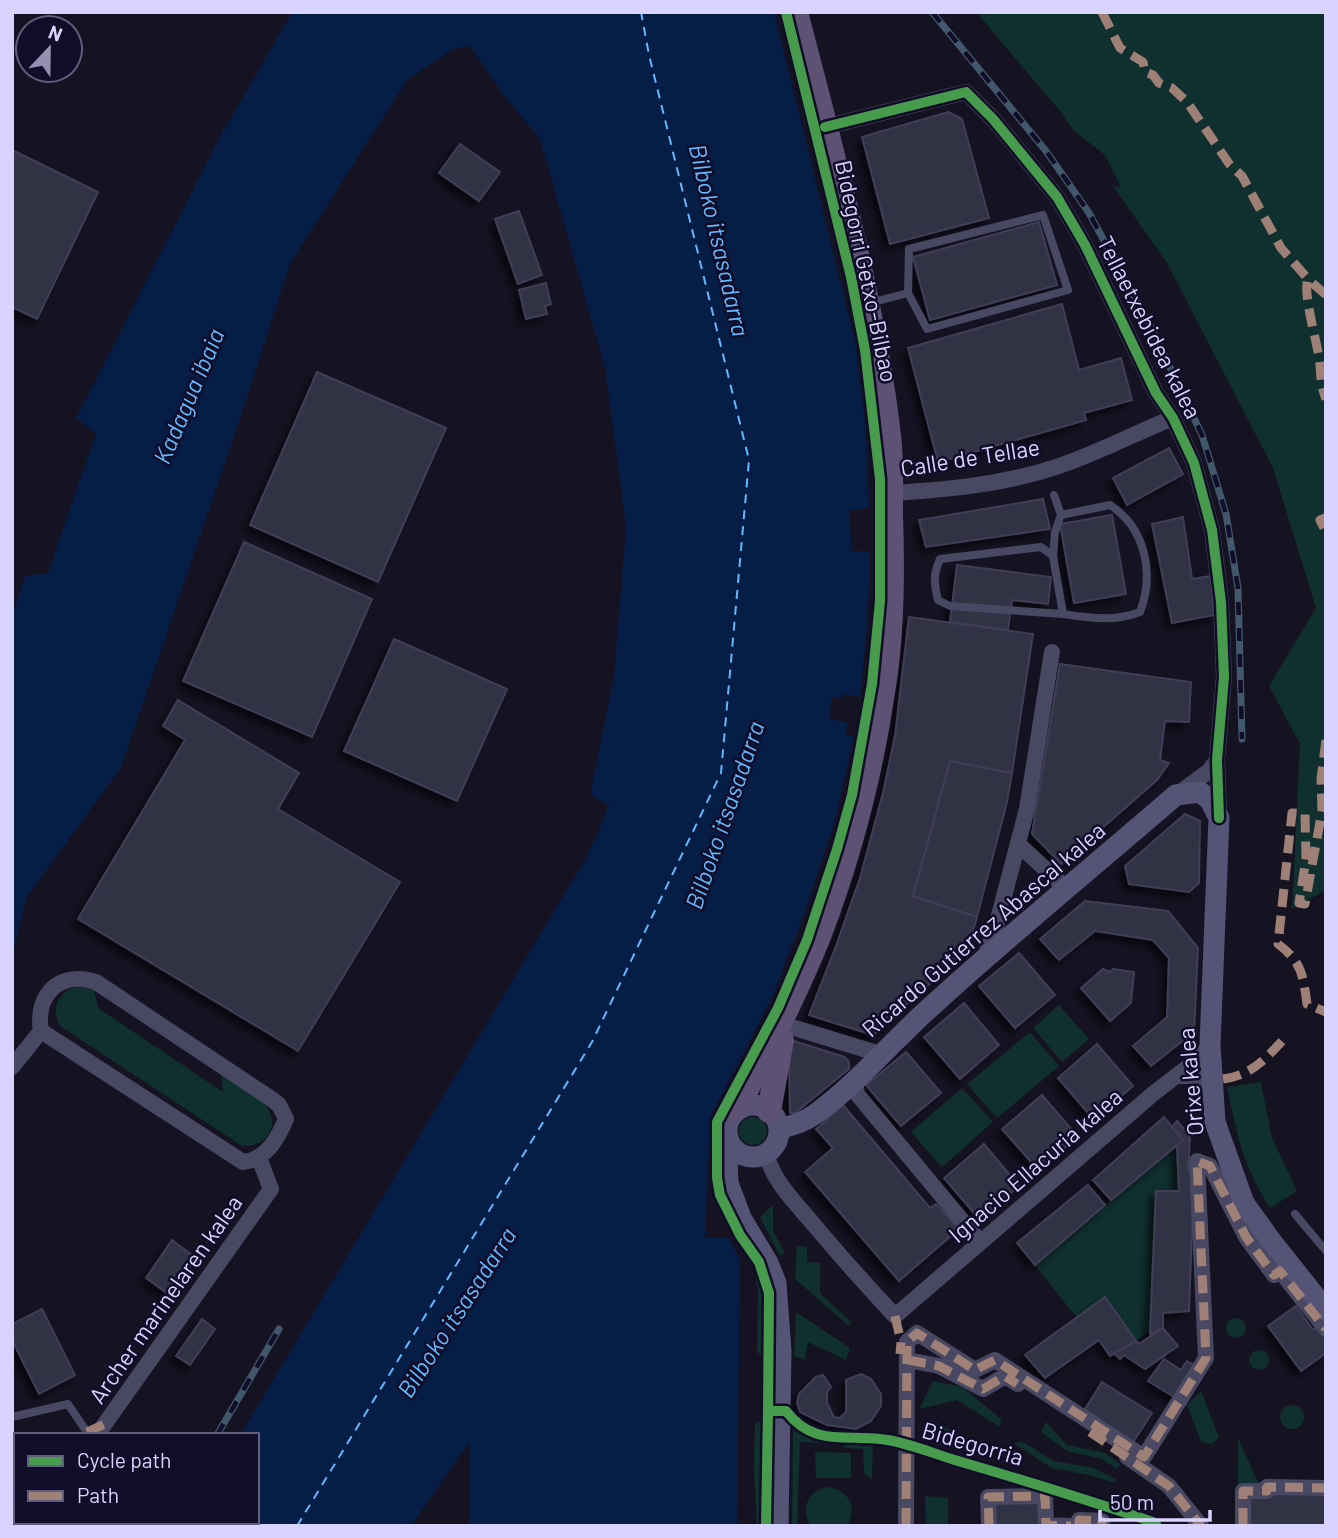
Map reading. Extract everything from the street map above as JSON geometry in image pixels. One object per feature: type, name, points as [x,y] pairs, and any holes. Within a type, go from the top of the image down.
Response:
[{"type":"main road","points":[[778,1526],[781,1351],[776,1283],[768,1263],[741,1218],[728,1183],[726,1133],[731,1116],[737,1110],[794,995],[837,883],[871,757],[885,683],[892,560],[889,439],[879,363],[796,12]]},
{"type":"main road","points":[[1176,795],[1194,792],[1206,795],[1219,818]]},
{"type":"main road","name":"Ricardo Gutierrez Abascal kalea","points":[[774,1119],[796,1125],[815,1115],[855,1082],[880,1054],[984,961],[1006,928],[1067,890],[1176,795]]},
{"type":"main road","name":"Orixe kalea","points":[[1219,818],[1210,1045],[1215,1122],[1244,1203],[1326,1310]]},
{"type":"main road","points":[[726,1133],[729,1142],[741,1154],[750,1157],[766,1153],[776,1142],[774,1119],[785,1025],[794,995]]},
{"type":"main road","points":[[737,1110],[754,1105],[774,1119]]},
{"type":"street","name":"Tellaetxebidea kalea","points":[[825,127],[965,92],[993,119],[1057,197],[1085,245],[1156,393],[1173,418],[1194,463],[1212,530],[1221,602],[1224,677],[1217,760]]},
{"type":"street","name":"Calle de Tellae","points":[[891,493],[964,486],[1059,466],[1173,418]]},
{"type":"street","points":[[1006,928],[1052,652]]},
{"type":"street","name":"Ricardo Gutierrez Abascal kalea","points":[[1176,795],[1209,771],[1217,760]]},
{"type":"street","name":"Orixe kalea","points":[[1217,760],[1219,818]]},
{"type":"street","points":[[1018,844],[1067,890]]},
{"type":"street","points":[[12,1067],[41,1031],[41,1002],[57,985],[69,979],[96,982],[279,1105],[286,1119],[281,1131],[266,1152],[259,1157]]},
{"type":"street","points":[[785,1025],[880,1054]]},
{"type":"street","name":"Archer marinelaren kalea","points":[[41,1031],[235,1158],[243,1162],[259,1157],[271,1189],[97,1431]]},
{"type":"street","name":"Ignacio Ellacuria kalea","points":[[895,1316],[1154,1093],[1197,1060],[1210,1045]]},
{"type":"street","points":[[1177,1076],[1193,1076],[1212,1087]]},
{"type":"street","points":[[855,1082],[857,1094],[979,1242]]},
{"type":"street","points":[[766,1153],[769,1165],[782,1187],[895,1316],[901,1342],[897,1526]]},
{"type":"street","points":[[906,1526],[907,1342],[917,1333],[975,1370],[995,1360],[1144,1457],[1206,1358],[1197,1161],[1210,1166],[1226,1203],[1274,1275],[1280,1272],[1326,1329]]},
{"type":"street","points":[[908,1360],[939,1366],[983,1390],[1005,1376],[1169,1486],[1201,1526]]},
{"type":"street","points":[[1243,1526],[1243,1491],[1267,1491],[1267,1487],[1326,1488]]},
{"type":"street","points":[[989,1526],[988,1497],[1045,1496],[1046,1525],[1071,1526]]},
{"type":"street","points":[[1079,1526],[1079,1520],[1102,1521],[1102,1526]]},
{"type":"lane","points":[[1043,215],[1068,290],[927,330],[908,293],[909,249],[1043,215]]},
{"type":"lane","points":[[867,304],[908,293]]},
{"type":"lane","points":[[1054,495],[1061,515],[1055,531],[1053,556],[1063,614]]},
{"type":"lane","points":[[1053,556],[1041,547],[940,559],[935,570],[934,584],[938,600],[950,606],[1063,614],[1104,620],[1140,612],[1147,595],[1147,566],[1138,534],[1125,515],[1110,505],[1061,515]]},
{"type":"lane","points":[[1295,1214],[1326,1251]]},
{"type":"lane","points":[[12,1417],[68,1404],[97,1431]]},
{"type":"green space","points":[[976,12],[1326,12],[1326,890],[1292,909],[1300,744],[1269,686],[1316,608],[1273,468],[1167,263],[1113,186],[1121,187],[1105,155],[1074,131]]},
{"type":"green space","points":[[75,987],[94,989],[98,1008],[223,1092],[221,1073],[257,1096],[270,1112],[272,1121],[268,1135],[258,1143],[242,1146],[60,1026],[56,1013],[57,1002]]},
{"type":"green space","points":[[1059,1005],[1089,1039],[1062,1062],[1033,1028]]},
{"type":"green space","points":[[1030,1032],[1059,1066],[997,1118],[967,1084]]},
{"type":"green space","points":[[1261,1082],[1272,1138],[1297,1191],[1270,1208],[1253,1178],[1242,1150],[1227,1087]]},
{"type":"green space","points":[[962,1088],[993,1122],[942,1167],[911,1132]]},
{"type":"green space","points":[[753,1117],[763,1121],[767,1131],[763,1141],[753,1145],[743,1141],[739,1131],[743,1121]]},
{"type":"green space","points":[[1177,1145],[1179,1191],[1156,1191],[1150,1330],[1136,1341],[1105,1297],[1077,1318],[1035,1265]]},
{"type":"green space","points":[[773,1205],[773,1231],[785,1253],[780,1256],[760,1217]]},
{"type":"green space","points":[[797,1246],[807,1247],[807,1262],[820,1263],[820,1293],[851,1322],[849,1326],[795,1279]]},
{"type":"green space","points":[[754,1266],[763,1295],[763,1356],[757,1352],[758,1291]]},
{"type":"green space","points":[[796,1312],[850,1348],[846,1360],[808,1342],[805,1360],[794,1356]]},
{"type":"green space","points":[[1236,1318],[1243,1321],[1246,1328],[1243,1335],[1236,1338],[1229,1335],[1226,1328],[1229,1321]]},
{"type":"green space","points":[[1259,1350],[1266,1353],[1269,1360],[1266,1367],[1259,1370],[1252,1367],[1249,1360],[1252,1353]]},
{"type":"green space","points":[[933,1381],[962,1387],[1001,1419],[1000,1427],[957,1400],[919,1409]]},
{"type":"green space","points":[[1201,1391],[1219,1437],[1212,1444],[1201,1442],[1187,1405]]},
{"type":"green space","points":[[1292,1405],[1303,1412],[1304,1417],[1297,1428],[1292,1429],[1281,1422],[1280,1417],[1287,1406]]},
{"type":"green space","points":[[762,1419],[762,1526],[757,1526],[755,1424]]},
{"type":"green space","points":[[932,1420],[987,1449],[986,1453],[969,1445],[930,1434]]},
{"type":"green space","points":[[1046,1422],[1067,1445],[1105,1453],[1120,1464],[1117,1469],[1102,1459],[1067,1451],[1041,1432]]},
{"type":"green space","points":[[793,1424],[800,1430],[825,1439],[824,1443],[800,1442],[797,1526],[792,1526]]},
{"type":"green space","points":[[1238,1438],[1258,1482],[1326,1482],[1238,1491]]},
{"type":"green space","points":[[845,1442],[873,1443],[872,1480],[864,1473],[863,1449],[844,1448]]},
{"type":"green space","points":[[1023,1442],[1054,1461],[1094,1468],[1117,1480],[1111,1482],[1052,1468],[1013,1443]]},
{"type":"green space","points":[[817,1452],[851,1453],[851,1478],[816,1478]]},
{"type":"green space","points":[[826,1487],[840,1491],[849,1500],[851,1512],[847,1526],[811,1526],[806,1514],[807,1502],[814,1493]]},
{"type":"green space","points":[[925,1496],[948,1498],[948,1526],[926,1526]]},
{"type":"water","points":[[292,12],[774,12],[855,341],[866,430],[869,508],[849,510],[852,551],[870,551],[868,618],[860,697],[844,694],[843,698],[832,697],[829,718],[848,723],[845,734],[854,736],[835,821],[805,912],[772,998],[710,1117],[705,1238],[729,1238],[740,1260],[737,1526],[469,1526],[470,1441],[411,1526],[186,1526],[259,1524],[259,1433],[241,1433],[587,856],[609,806],[590,794],[614,676],[626,527],[605,368],[540,139],[505,97],[469,45],[452,50],[407,80],[290,264],[121,768],[26,898],[12,958],[12,615],[25,576],[48,573],[96,433],[76,418],[220,137]]},
{"type":"building","points":[[948,112],[962,119],[989,218],[890,244],[862,137]]},
{"type":"building","points":[[460,144],[500,172],[479,201],[439,173]]},
{"type":"building","points":[[12,150],[98,192],[37,319],[12,307]]},
{"type":"building","points":[[519,211],[542,275],[518,284],[495,219]]},
{"type":"building","points":[[1039,222],[1057,285],[930,320],[913,257]]},
{"type":"building","points":[[546,283],[551,304],[545,306],[547,314],[526,319],[519,290]]},
{"type":"building","points":[[1062,304],[1079,370],[1121,358],[1132,400],[1084,413],[1086,420],[938,462],[908,348]]},
{"type":"building","points":[[317,372],[446,428],[378,582],[250,525]]},
{"type":"building","points":[[1169,448],[1183,474],[1127,505],[1113,478]]},
{"type":"building","points":[[1043,499],[1050,529],[926,547],[919,520]]},
{"type":"building","points":[[1112,515],[1126,594],[1074,603],[1060,524]]},
{"type":"building","points":[[1183,517],[1192,579],[1211,576],[1214,615],[1172,623],[1152,524]]},
{"type":"building","points":[[244,542],[372,599],[312,737],[183,681]]},
{"type":"building","points":[[957,565],[1051,577],[1048,604],[1012,600],[1008,630],[950,622]]},
{"type":"building","points":[[909,617],[1033,634],[1012,773],[950,761],[913,896],[977,917],[968,949],[873,1035],[809,1015],[860,878],[883,793],[895,736]]},
{"type":"building","points":[[394,639],[507,689],[457,801],[344,751]]},
{"type":"building","points":[[1060,664],[1191,682],[1189,722],[1165,721],[1160,760],[1169,763],[1157,780],[1061,864],[1032,834]]},
{"type":"building","points":[[178,700],[299,773],[278,809],[400,882],[298,1051],[78,919],[185,740],[163,726]]},
{"type":"building","points":[[950,761],[1012,773],[977,917],[913,896]]},
{"type":"building","points":[[1185,814],[1200,821],[1199,883],[1189,892],[1129,884],[1125,866]]},
{"type":"building","points":[[1085,901],[1168,911],[1198,948],[1194,1032],[1151,1066],[1133,1046],[1167,1017],[1169,958],[1153,940],[1095,931],[1059,960],[1040,939]]},
{"type":"building","points":[[1019,953],[1055,995],[1015,1028],[979,986]]},
{"type":"building","points":[[1103,969],[1110,972],[1113,969],[1134,972],[1131,1003],[1110,1021],[1081,988]]},
{"type":"building","points":[[964,1003],[999,1045],[960,1079],[924,1037]]},
{"type":"building","points":[[794,1041],[845,1057],[849,1062],[849,1069],[795,1113],[790,1113],[789,1049]]},
{"type":"building","points":[[1097,1044],[1133,1086],[1094,1120],[1058,1078]]},
{"type":"building","points":[[906,1052],[941,1093],[901,1126],[866,1085]]},
{"type":"building","points":[[1042,1095],[1078,1137],[1038,1170],[1002,1129]]},
{"type":"building","points":[[843,1105],[930,1208],[936,1204],[959,1229],[899,1281],[805,1172],[833,1148],[816,1129]]},
{"type":"building","points":[[1164,1117],[1183,1140],[1111,1200],[1093,1180]]},
{"type":"building","points":[[1177,1121],[1190,1136],[1188,1170],[1194,1177],[1189,1311],[1163,1313],[1163,1328],[1150,1334],[1156,1191],[1179,1191],[1177,1145],[1183,1140],[1172,1127]]},
{"type":"building","points":[[984,1144],[1019,1186],[980,1220],[944,1178]]},
{"type":"building","points":[[1088,1185],[1105,1205],[1035,1265],[1017,1243]]},
{"type":"building","points":[[172,1240],[196,1258],[171,1296],[146,1278]]},
{"type":"building","points":[[1105,1297],[1136,1341],[1110,1356],[1099,1340],[1045,1378],[1025,1355]]},
{"type":"building","points":[[1296,1306],[1313,1330],[1317,1327],[1326,1338],[1326,1353],[1301,1371],[1268,1326]]},
{"type":"building","points":[[42,1309],[75,1375],[39,1394],[12,1340],[12,1324]]},
{"type":"building","points":[[202,1319],[215,1329],[190,1365],[176,1356]]},
{"type":"building","points":[[1163,1328],[1178,1346],[1145,1369],[1124,1355],[1120,1359],[1114,1353],[1136,1341],[1139,1344]]},
{"type":"building","points":[[1164,1359],[1181,1370],[1187,1361],[1201,1370],[1179,1400],[1148,1381]]},
{"type":"building","points":[[861,1374],[871,1379],[881,1394],[881,1406],[871,1421],[856,1429],[827,1425],[800,1412],[797,1403],[799,1394],[816,1377],[823,1375],[831,1387],[827,1392],[827,1403],[834,1417],[840,1418],[846,1412],[846,1380]]},
{"type":"building","points":[[1102,1382],[1152,1413],[1132,1444],[1096,1422],[1099,1418],[1085,1409]]},
{"type":"building","points":[[1326,1488],[1326,1526],[1243,1526],[1243,1491]]},
{"type":"building","points":[[1045,1496],[1046,1525],[989,1526],[988,1497]]},
{"type":"ferry route","points":[[297,1526],[592,1042],[721,773],[749,460],[649,55],[641,12]]},
{"type":"railway","points":[[932,12],[1046,151],[1089,213],[1151,327],[1202,435],[1226,514],[1238,588],[1242,739]]},
{"type":"railway","points":[[218,1433],[279,1329]]},
{"type":"marked path","points":[[1102,12],[1120,48],[1143,62],[1145,72],[1153,75],[1159,83],[1172,88],[1187,102],[1230,165],[1242,176],[1281,248],[1308,279]]},
{"type":"marked path","points":[[1326,295],[1308,279],[1307,296],[1326,399]]},
{"type":"marked path","points":[[1324,528],[1320,520],[1326,520]]},
{"type":"marked path","points":[[1326,740],[1321,779],[1322,811],[1305,904],[1299,903],[1306,859],[1305,814],[1292,813],[1278,944],[1297,963],[1307,1004],[1326,1012]]},
{"type":"marked path","points":[[1223,1079],[1251,1069],[1286,1037]]},
{"type":"marked path","points":[[906,1526],[907,1342],[917,1333],[975,1370],[995,1360],[1144,1457],[1206,1358],[1197,1161],[1210,1166],[1246,1237],[1274,1275],[1280,1271],[1326,1329]]},
{"type":"marked path","points":[[895,1316],[901,1342],[900,1354]]},
{"type":"marked path","points":[[908,1360],[939,1366],[983,1389],[1005,1376],[1017,1384]]},
{"type":"marked path","points":[[87,1432],[105,1424]]},
{"type":"marked path","points":[[1090,1432],[1169,1486],[1201,1526]]},
{"type":"marked path","points":[[1243,1526],[1243,1491],[1267,1491],[1267,1487],[1326,1488]]},
{"type":"marked path","points":[[989,1526],[988,1497],[1045,1496],[1046,1525],[1071,1526]]},
{"type":"marked path","points":[[1079,1526],[1079,1520],[1102,1521],[1102,1526]]},
{"type":"cycle path","name":"Bidegorri Getxo-Bilbao","points":[[786,12],[851,277],[865,350],[880,479],[880,601],[872,684],[852,795],[837,849],[807,940],[778,1008],[717,1122],[717,1178],[720,1195],[740,1235],[759,1262],[769,1293],[768,1411],[786,1411],[807,1430],[818,1434],[899,1442],[1104,1506],[1153,1522],[1157,1526]]},
{"type":"cycle path","points":[[825,127],[966,92],[993,119],[1057,197],[1085,245],[1156,393],[1173,418],[1194,463],[1212,530],[1221,602],[1224,677],[1217,760],[1219,818]]},
{"type":"cycle path","points":[[766,1526],[768,1411]]},
{"type":"water label","name":"Bilboko itsasadarra","points":[[720,240]]},
{"type":"water label","name":"Kadagua ibaia","points":[[188,396]]},
{"type":"water label","name":"Bilboko itsasadarra","points":[[724,815]]},
{"type":"water label","name":"Bilboko itsasadarra","points":[[456,1312]]}]
